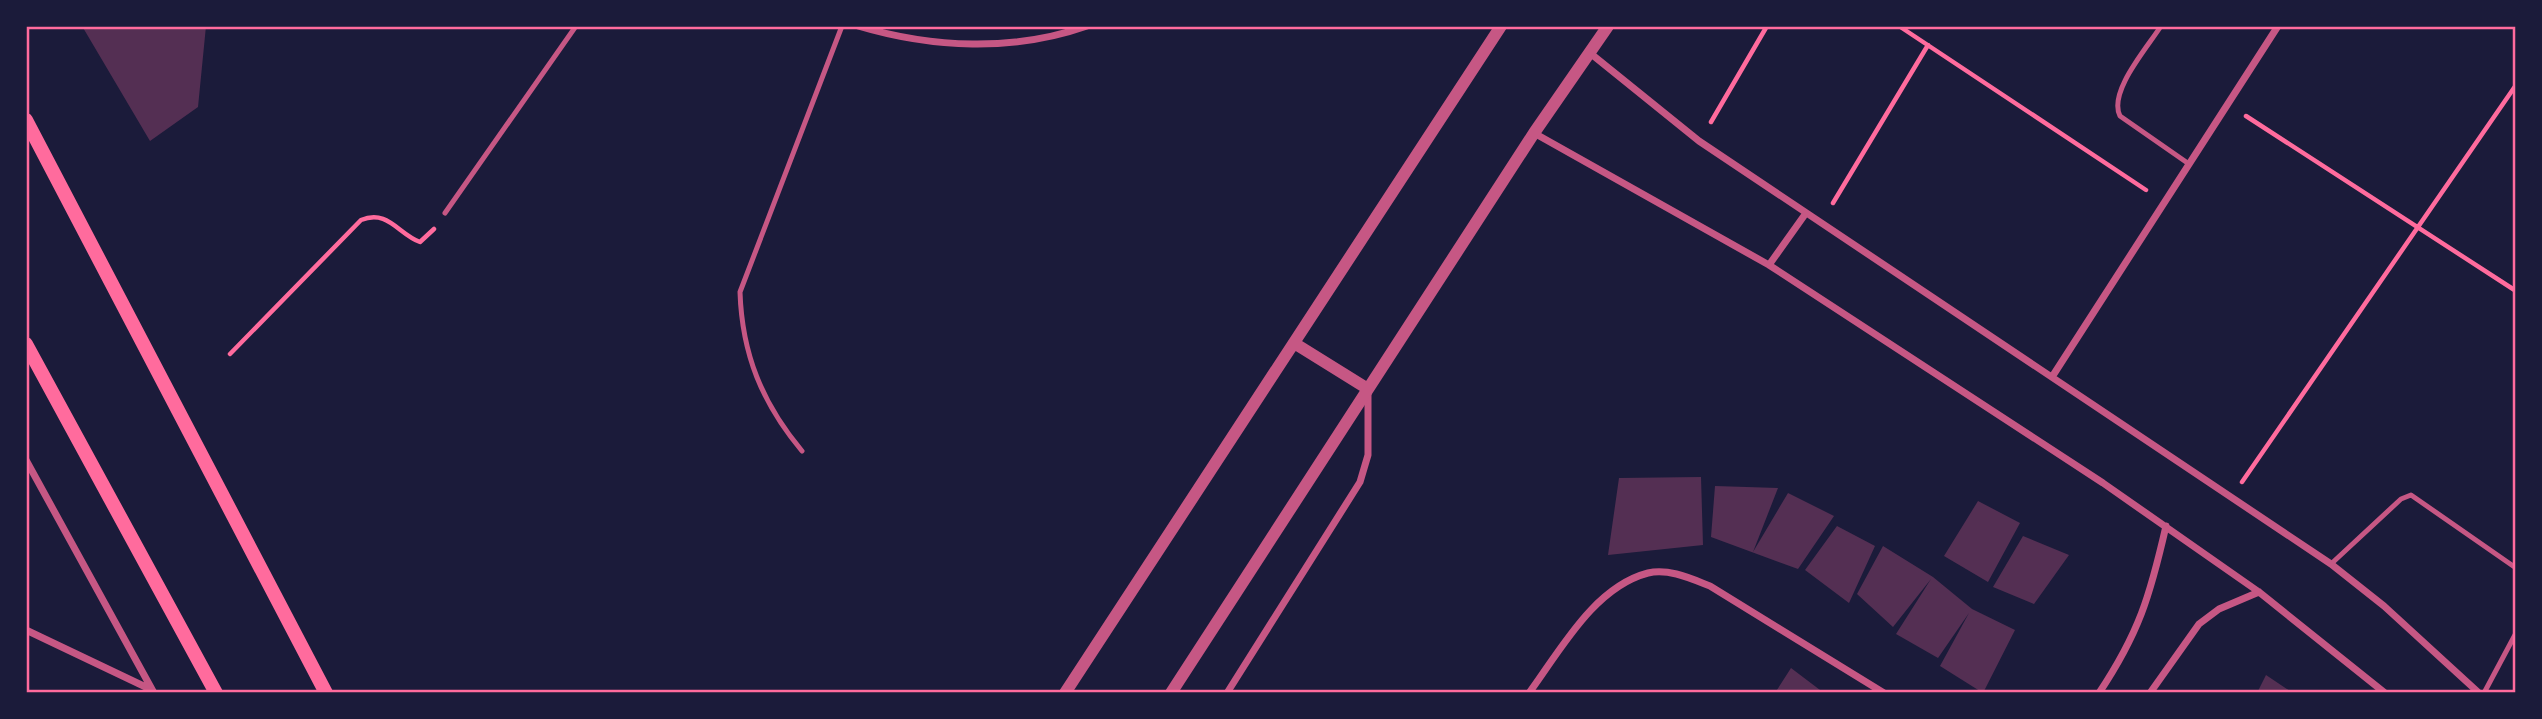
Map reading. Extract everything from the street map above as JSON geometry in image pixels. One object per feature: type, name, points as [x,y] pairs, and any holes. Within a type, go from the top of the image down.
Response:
[{"type":"main road","points":[[26,120],[326,693]]},
{"type":"main road","points":[[26,344],[215,693]]},
{"type":"street","points":[[858,26],[935,43],[982,45],[1028,40],[1087,26]]},
{"type":"street","points":[[1065,693],[1501,26]]},
{"type":"street","points":[[1171,693],[1534,133],[1608,26]]},
{"type":"street","points":[[2052,377],[2278,26]]},
{"type":"street","points":[[1590,53],[1699,141],[2331,564],[2394,614],[2479,693]]},
{"type":"street","points":[[1534,133],[1769,265],[2166,526],[2259,592],[2385,693]]},
{"type":"street","points":[[1769,265],[1806,213]]},
{"type":"street","points":[[1294,343],[1368,389]]},
{"type":"street","points":[[1227,693],[1360,482],[1368,456],[1368,389]]},
{"type":"street","points":[[26,460],[153,691]]},
{"type":"street","points":[[2099,693],[2138,627],[2166,526]]},
{"type":"street","points":[[1529,693],[1583,621],[1606,596],[1650,573],[1681,574],[1710,586],[1884,693]]},
{"type":"street","points":[[2150,693],[2199,624],[2219,609],[2259,592]]},
{"type":"street","points":[[26,630],[153,691]]},
{"type":"lane","points":[[444,213],[576,26]]},
{"type":"lane","points":[[802,451],[775,416],[752,369],[744,338],[740,292],[842,26]]},
{"type":"lane","points":[[2161,26],[2118,93],[2117,109],[2120,116],[2189,164]]},
{"type":"lane","points":[[2331,564],[2401,499],[2412,495],[2516,568]]},
{"type":"lane","points":[[2484,693],[2516,634]]},
{"type":"path","points":[[1699,141],[1768,26]]},
{"type":"path","points":[[1899,26],[2165,202]]},
{"type":"path","points":[[1821,222],[1928,45]]},
{"type":"path","points":[[2232,497],[2516,85]]},
{"type":"path","points":[[2228,104],[2516,291]]},
{"type":"path","points":[[230,354],[361,220],[369,217],[386,218],[420,242],[425,241],[444,213]]},
{"type":"building","points":[[82,26],[206,26],[198,107],[150,141]]},
{"type":"building","points":[[1701,477],[1703,545],[1608,555],[1619,478]]},
{"type":"building","points":[[1715,486],[1778,488],[1753,552],[1788,493],[1834,516],[1798,569],[1711,537]]},
{"type":"building","points":[[1978,501],[2020,523],[1988,582],[1944,556]]},
{"type":"building","points":[[1837,526],[1875,546],[1849,603],[1805,570]]},
{"type":"building","points":[[2023,536],[2069,555],[2034,604],[1993,587]]},
{"type":"building","points":[[1883,546],[1933,577],[1972,609],[2015,630],[1983,693],[1940,666],[1969,613],[1938,658],[1896,634],[1931,579],[1893,627],[1857,594]]},
{"type":"building","points":[[1791,668],[1824,693],[1775,693]]},
{"type":"building","points":[[2266,675],[2293,693],[2257,693]]}]
